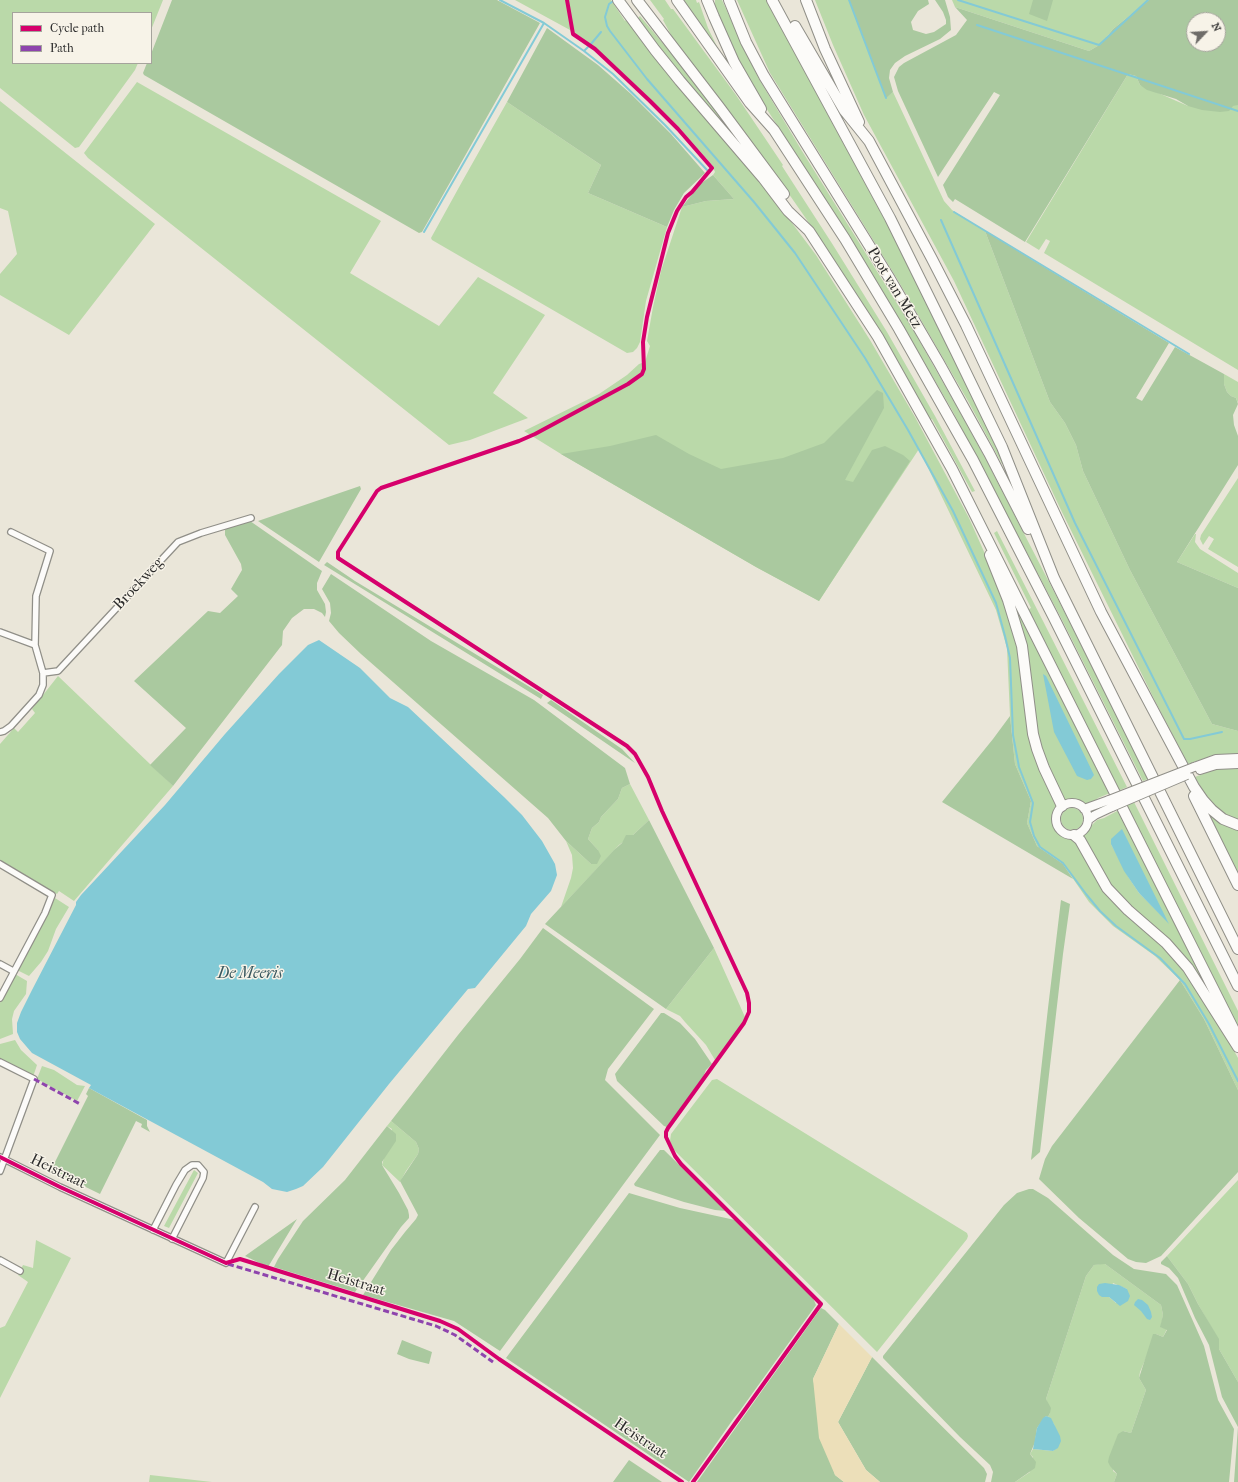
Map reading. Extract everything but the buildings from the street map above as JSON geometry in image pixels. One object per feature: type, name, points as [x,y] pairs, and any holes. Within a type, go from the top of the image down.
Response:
[{"type":"highway","points":[[618,0],[665,62],[738,148],[788,211],[809,230]]},
{"type":"highway","points":[[637,0],[720,108],[809,230],[878,337],[952,469],[1238,1038]]},
{"type":"highway","points":[[708,0],[734,62],[774,130],[875,288],[973,460],[1060,630],[1238,986]]},
{"type":"highway","name":"Poot van Metz","points":[[729,0],[746,42],[764,76],[890,279],[939,363],[989,453],[1054,578]]},
{"type":"highway","points":[[772,0],[890,218],[956,352],[1002,447],[1054,578],[1238,948]]},
{"type":"highway","points":[[778,0],[844,110],[869,141]]},
{"type":"highway","points":[[806,0],[825,49],[855,114],[966,325],[1101,612],[1194,788],[1203,800],[1223,819],[1238,825]]},
{"type":"highway","points":[[677,1],[750,103],[774,130]]},
{"type":"highway","points":[[983,530],[993,565],[1012,613],[1022,646],[1033,734],[1037,749],[1044,768],[1062,806]]},
{"type":"highway","points":[[1155,714],[1238,885]]},
{"type":"highway","points":[[1074,835],[1080,840],[1107,888],[1128,910],[1166,943],[1188,968],[1238,1047]]},
{"type":"street","name":"Broekweg","points":[[43,673],[58,671],[178,542],[201,532],[251,518]]},
{"type":"street","points":[[0,732],[12,726],[39,694],[43,685],[43,673],[35,645],[36,596],[50,551],[11,532]]},
{"type":"street","points":[[0,632],[35,645]]},
{"type":"street","points":[[1084,808],[1111,803],[1216,759],[1238,758]]},
{"type":"street","points":[[1195,769],[1216,764],[1238,764]]},
{"type":"street","points":[[1069,803],[1076,803],[1084,808],[1088,816],[1088,820],[1085,829],[1080,833],[1074,835],[1065,833],[1058,827],[1056,817],[1062,806],[1069,803]]},
{"type":"street","points":[[1088,820],[1111,803]]},
{"type":"street","points":[[0,864],[52,894],[45,913],[0,998]]},
{"type":"street","points":[[0,964],[13,971]]},
{"type":"street","points":[[0,1062],[34,1080],[2,1158],[0,1171]]},
{"type":"street","name":"Heistraat","points":[[2,1158],[60,1187],[226,1263],[255,1207]]},
{"type":"street","points":[[153,1230],[185,1170],[192,1165],[198,1165],[204,1172],[204,1178],[172,1239]]},
{"type":"street","points":[[0,1260],[20,1271]]},
{"type":"green space","points":[[0,0],[163,0],[152,28],[152,12],[12,12],[12,64],[138,64],[135,70],[79,147],[75,148],[0,88]]},
{"type":"green space","points":[[172,0],[497,0],[540,23],[422,232],[419,233],[144,75],[143,73],[147,64],[152,64],[152,51]]},
{"type":"green space","points":[[515,0],[611,0],[625,21],[626,20],[756,175],[816,255],[870,340],[915,417],[969,518],[1006,601],[1018,647],[1030,734],[1057,802],[1052,818],[1053,826],[1064,838],[1072,839],[1078,843],[1090,867],[1165,946],[1185,970],[1213,1012],[1238,1058],[1238,1090],[1204,1019],[1180,980],[1155,956],[1113,926],[1089,902],[1063,864],[1037,846],[1027,823],[1031,801],[1015,764],[1010,716],[1007,648],[996,610],[919,449],[819,601],[756,567],[524,431],[599,394],[627,375],[639,364],[645,362],[650,346],[647,341],[661,271],[682,207],[706,201],[734,199],[713,175],[715,172],[712,165],[677,125],[608,59],[570,30]]},
{"type":"green space","points":[[650,0],[665,0],[671,9],[673,9],[736,95],[783,165],[782,166],[887,332],[935,416],[975,491],[972,492],[932,419],[930,420],[827,249],[791,197],[723,105],[678,48],[663,20],[664,19]]},
{"type":"green space","points":[[682,0],[696,0],[697,3],[699,2],[708,28],[724,61]]},
{"type":"green space","points":[[715,0],[722,0],[759,79],[908,321],[957,407],[1064,611],[1148,779],[1143,781],[1059,614],[952,410],[849,237],[750,83],[732,50],[715,10]]},
{"type":"green space","points":[[737,0],[767,0],[911,269],[1004,462],[1002,464],[968,401],[896,277],[770,73]]},
{"type":"green space","points":[[815,0],[849,0],[886,97],[893,92],[944,201],[952,210],[985,231],[1050,402],[1065,423],[1076,445],[1083,471],[1130,570],[1212,724],[1238,731],[1238,754],[1215,755],[1188,764],[1155,701],[1060,508],[954,281],[864,115]]},
{"type":"green space","points":[[849,0],[928,0],[929,4],[918,11],[911,22],[913,30],[926,34],[934,32],[946,24],[943,12],[935,0],[945,0],[950,17],[951,30],[940,39],[905,56],[895,63],[890,70],[889,78],[893,92],[886,98]]},
{"type":"green space","points":[[952,0],[1149,0],[1113,29],[1101,44],[1089,51],[955,7]]},
{"type":"green space","points":[[1033,0],[1053,0],[1047,21],[1029,14]]},
{"type":"green space","points":[[1149,0],[1238,0],[1238,105],[1233,106],[1229,111],[1220,112],[1202,110],[1188,106],[1176,99],[1147,90],[1140,85],[1136,76],[1128,74],[1025,242],[955,199],[953,202],[948,197],[943,185],[1000,95],[994,92],[938,177],[898,91],[894,77],[899,67],[904,63],[956,35],[967,20],[955,7],[1089,51],[1101,44],[1113,29]]},
{"type":"green space","points":[[640,16],[691,77],[774,187],[639,25],[638,18]]},
{"type":"green space","points":[[547,28],[598,65],[631,94],[671,134],[705,173],[684,193],[674,210],[667,227],[588,193],[601,165],[507,102]]},
{"type":"green space","points":[[1128,74],[1136,76],[1140,85],[1188,106],[1238,105],[1238,370],[1044,253],[1050,241],[1046,239],[1039,250],[1026,242]]},
{"type":"green space","points":[[137,82],[381,221],[350,273],[439,326],[478,277],[545,315],[493,393],[528,418],[470,440],[449,445],[88,158],[84,153]]},
{"type":"green space","points":[[0,101],[155,224],[69,335],[0,295],[0,274],[17,254],[8,211],[0,208]]},
{"type":"green space","points":[[507,102],[601,165],[588,193],[667,227],[646,301],[640,342],[633,352],[627,353],[432,240],[431,238]]},
{"type":"green space","points":[[713,175],[734,199],[706,201],[682,207],[700,184]]},
{"type":"green space","points":[[985,231],[1169,343],[1136,398],[1142,401],[1175,347],[1224,374],[1224,384],[1227,392],[1236,398],[1238,404],[1233,415],[1234,425],[1238,436],[1238,465],[1177,562],[1238,588],[1238,731],[1212,724],[1130,570],[1083,471],[1076,445],[1065,423],[1050,402]]},
{"type":"green space","points":[[1224,374],[1238,382],[1238,403],[1236,398],[1227,392],[1224,384]]},
{"type":"green space","points":[[877,390],[883,393],[884,408],[845,480],[853,482],[872,450],[885,446],[903,455],[910,461],[819,601],[756,567],[561,454],[610,446],[656,435],[689,454],[721,469],[783,458],[824,443]]},
{"type":"green space","points":[[1238,478],[1238,567],[1208,549],[1214,539],[1209,536],[1203,545],[1200,539],[1201,535]]},
{"type":"green space","points":[[360,486],[361,489],[319,562],[258,521]]},
{"type":"green space","points":[[250,521],[322,571],[317,583],[317,590],[325,604],[325,617],[322,613],[314,609],[304,609],[292,618],[283,631],[282,645],[173,786],[150,765],[186,728],[134,681],[208,611],[220,613],[238,596],[231,589],[242,570],[241,564],[225,535],[225,529]]},
{"type":"green space","points":[[997,531],[1127,787],[1118,791],[1027,610],[1031,608],[994,533]]},
{"type":"green space","points":[[1195,534],[1195,542],[1200,549],[1238,573],[1238,588],[1177,562]]},
{"type":"green space","points":[[327,562],[355,581],[543,695],[541,699],[324,565]]},
{"type":"green space","points":[[331,574],[431,641],[534,700],[625,768],[630,784],[622,788],[618,799],[601,817],[599,822],[592,828],[588,839],[598,850],[601,856],[597,864],[591,864],[566,841],[548,818],[339,633],[329,621],[331,613],[330,603],[322,589]]},
{"type":"green space","points":[[1007,588],[1110,793],[1098,798],[1092,803],[1086,804],[1073,800],[1064,801],[1040,748]]},
{"type":"green space","points":[[58,676],[173,786],[74,901],[59,891],[57,894],[0,860],[0,744],[14,728],[18,732],[35,713],[32,709]]},
{"type":"green space","points":[[551,700],[622,749],[635,763],[547,703]]},
{"type":"green space","points":[[1010,716],[1015,764],[1031,801],[1027,823],[1037,846],[1063,864],[1073,879],[942,802]]},
{"type":"green space","points":[[1218,768],[1238,768],[1238,822],[1224,816],[1207,798],[1195,777]]},
{"type":"green space","points":[[630,784],[649,820],[633,835],[619,845],[561,907],[573,868],[572,855],[566,841],[591,864],[598,850],[588,839],[592,828],[599,822],[601,817],[618,799],[622,788]]},
{"type":"green space","points":[[1192,788],[1238,828],[1238,883]]},
{"type":"green space","points":[[1134,802],[1238,1011],[1238,1030],[1126,806]]},
{"type":"green space","points":[[1072,808],[1080,811],[1083,819],[1080,827],[1072,830],[1064,827],[1061,819],[1064,811]]},
{"type":"green space","points":[[1119,810],[1222,1018],[1203,985],[1109,886],[1081,836],[1097,820]],"holes":[[[1111,844],[1168,922],[1139,893],[1129,878]]]},
{"type":"green space","points":[[649,820],[714,948],[666,1009],[545,924],[622,843],[626,835],[633,835]]},
{"type":"green space","points":[[55,898],[69,907],[56,929],[48,951],[29,976],[17,970]]},
{"type":"green space","points":[[1061,900],[1070,904],[1040,1152],[1031,1160],[1048,1008]]},
{"type":"green space","points":[[543,928],[654,1009],[608,1069],[605,1080],[660,1135],[500,1351],[454,1321],[363,1295],[391,1250],[418,1215],[400,1181],[418,1154],[419,1149],[416,1142],[391,1121]]},
{"type":"green space","points":[[714,948],[745,1017],[741,1026],[715,1060],[706,1045],[680,1016],[666,1009]]},
{"type":"green space","points":[[15,974],[27,981],[26,994],[14,1011],[12,1019],[13,1034],[0,1039],[0,1003]]},
{"type":"green space","points":[[1180,980],[1204,1019],[1238,1090],[1238,1172],[1161,1256],[1146,1263],[1136,1262],[1128,1259],[1079,1218],[1039,1179],[1045,1159],[1052,1146]]},
{"type":"green space","points":[[661,1013],[664,1013],[680,1023],[695,1039],[712,1064],[706,1070],[703,1077],[667,1127],[664,1126],[617,1081],[615,1074]]},
{"type":"green space","points":[[15,1040],[21,1050],[37,1065],[33,1077],[0,1060],[0,1044]]},
{"type":"green space","points":[[42,1066],[54,1070],[77,1085],[85,1086],[77,1101],[37,1079]]},
{"type":"green space","points":[[717,1079],[967,1233],[967,1239],[877,1352],[673,1149],[670,1141],[671,1134],[712,1080]]},
{"type":"green space","points":[[89,1088],[147,1120],[147,1126],[150,1132],[141,1127],[142,1124],[136,1121],[100,1194],[51,1170],[88,1096],[86,1094]]},
{"type":"green space","points":[[391,1121],[416,1142],[419,1149],[418,1154],[400,1182],[382,1165],[392,1129],[387,1126]]},
{"type":"green space","points":[[387,1126],[396,1134],[396,1141],[382,1162],[382,1165],[408,1210],[409,1218],[355,1292],[274,1267],[303,1221],[345,1180]]},
{"type":"green space","points":[[660,1150],[664,1150],[726,1211],[715,1210],[684,1202],[635,1186],[634,1184]]},
{"type":"green space","points":[[194,1170],[198,1173],[169,1228],[164,1226]]},
{"type":"green space","points":[[1238,1180],[1238,1382],[1219,1349],[1218,1339],[1188,1284],[1167,1256]]},
{"type":"green space","points":[[1033,1189],[1048,1198],[1113,1255],[1134,1269],[1166,1274],[1177,1285],[1204,1346],[1218,1400],[1234,1429],[1229,1482],[1114,1482],[1117,1474],[1108,1462],[1109,1457],[1118,1434],[1123,1431],[1131,1433],[1146,1390],[1139,1378],[1153,1334],[1163,1337],[1167,1330],[1160,1327],[1163,1315],[1161,1305],[1105,1264],[1094,1265],[1086,1276],[1046,1399],[1051,1408],[1050,1413],[1037,1428],[1035,1442],[1030,1454],[1036,1462],[1035,1468],[1015,1482],[991,1482],[993,1472],[990,1465],[960,1437],[883,1358],[883,1356],[1004,1205],[1017,1193]]},
{"type":"green space","points":[[629,1193],[680,1208],[735,1220],[813,1298],[816,1305],[689,1482],[506,1358]]},
{"type":"green space","points":[[297,1219],[268,1267],[245,1256]]},
{"type":"green space","points":[[36,1240],[71,1258],[0,1398],[0,1328],[5,1326],[28,1282],[18,1275],[23,1265],[33,1268]]},
{"type":"green space","points":[[1167,1256],[1188,1284],[1219,1339],[1219,1349],[1238,1382],[1238,1427],[1222,1397],[1209,1345],[1195,1318],[1178,1278],[1169,1268],[1161,1264]]},
{"type":"green space","points":[[1105,1264],[1161,1305],[1163,1315],[1161,1327],[1167,1329],[1163,1337],[1156,1334],[1140,1372],[1139,1378],[1146,1390],[1131,1433],[1123,1431],[1113,1471],[1117,1474],[1114,1482],[1015,1482],[1030,1472],[1033,1457],[1030,1454],[1033,1449],[1053,1451],[1058,1447],[1054,1424],[1048,1417],[1050,1413],[1046,1399],[1086,1276],[1094,1265]],"holes":[[[1113,1283],[1127,1289],[1116,1303],[1109,1297]]]},
{"type":"green space","points":[[821,1308],[839,1324],[813,1379],[835,1475],[844,1482],[697,1482]]},
{"type":"green space","points":[[402,1340],[432,1352],[429,1364],[397,1354]]},
{"type":"green space","points":[[872,1357],[984,1468],[987,1474],[985,1482],[880,1482],[866,1470],[838,1422]]},
{"type":"green space","points":[[1238,1427],[1238,1482],[1234,1482]]},
{"type":"green space","points":[[629,1460],[662,1482],[613,1482]]},
{"type":"green space","points":[[150,1475],[212,1482],[149,1482]]},
{"type":"sand","points":[[839,1324],[872,1357],[838,1422],[866,1470],[880,1482],[844,1482],[835,1475],[819,1438],[813,1379]]},
{"type":"water","name":"De Meeris","points":[[319,640],[360,668],[390,698],[408,707],[504,797],[522,815],[542,841],[555,864],[557,875],[551,891],[531,914],[526,926],[475,988],[468,989],[389,1084],[323,1167],[303,1186],[287,1192],[272,1189],[263,1182],[89,1088],[91,1085],[32,1053],[20,1039],[17,1032],[17,1023],[32,990],[76,905],[76,902],[81,895],[165,805],[225,734],[279,674],[308,645]]},
{"type":"water","points":[[1043,674],[1046,676],[1094,775],[1091,779],[1087,780],[1077,776],[1054,732]]},
{"type":"water","points":[[1122,829],[1169,924],[1139,893],[1124,871],[1111,844],[1111,839]]},
{"type":"water","points":[[1105,1283],[1119,1285],[1127,1289],[1130,1296],[1128,1301],[1120,1306],[1109,1297],[1102,1297],[1099,1295],[1097,1287],[1099,1284]]},
{"type":"water","points":[[1138,1299],[1142,1300],[1148,1305],[1152,1317],[1150,1320],[1147,1319],[1134,1305]]},
{"type":"water","points":[[1046,1416],[1051,1418],[1061,1441],[1058,1448],[1053,1451],[1033,1449],[1037,1428]]},
{"type":"waterway","points":[[500,0],[544,23],[584,51],[613,74],[665,125],[707,170]]},
{"type":"waterway","points":[[615,0],[609,4],[605,17],[610,31],[647,79],[754,202],[795,253],[865,358],[908,430],[953,511],[996,603],[1005,636],[1010,658],[1013,735],[1019,767],[1033,803],[1030,822],[1034,836],[1040,847],[1063,863],[1100,911],[1116,926],[1160,958],[1185,984],[1209,1024],[1238,1081]]},
{"type":"waterway","points":[[849,0],[886,98]]},
{"type":"waterway","points":[[958,0],[1099,45],[1148,0]]},
{"type":"waterway","points":[[424,232],[544,23]]},
{"type":"waterway","points":[[977,25],[1238,111]]},
{"type":"waterway","points":[[591,44],[601,32]]},
{"type":"waterway","points":[[584,51],[588,47]]},
{"type":"waterway","points":[[954,212],[1189,354]]},
{"type":"waterway","points":[[941,220],[1075,523],[1184,739],[1222,732]]},
{"type":"marked path","points":[[34,1079],[80,1104]]},
{"type":"marked path","points":[[228,1264],[436,1326],[455,1335],[493,1362]]},
{"type":"cycle path","points":[[567,0],[573,34],[595,49],[650,101],[678,129],[712,168],[686,197],[677,211],[668,233],[647,317],[643,342],[644,369],[642,374],[628,384],[535,434],[519,441],[381,488],[377,491],[338,552],[338,558],[627,746],[635,754],[648,777],[662,811],[747,993],[749,1012],[744,1023],[668,1128],[666,1137],[675,1156],[681,1164],[821,1304],[693,1482]]},
{"type":"cycle path","points":[[0,1157],[60,1187],[226,1263],[240,1259],[440,1321],[458,1329],[499,1359],[682,1482]]}]
